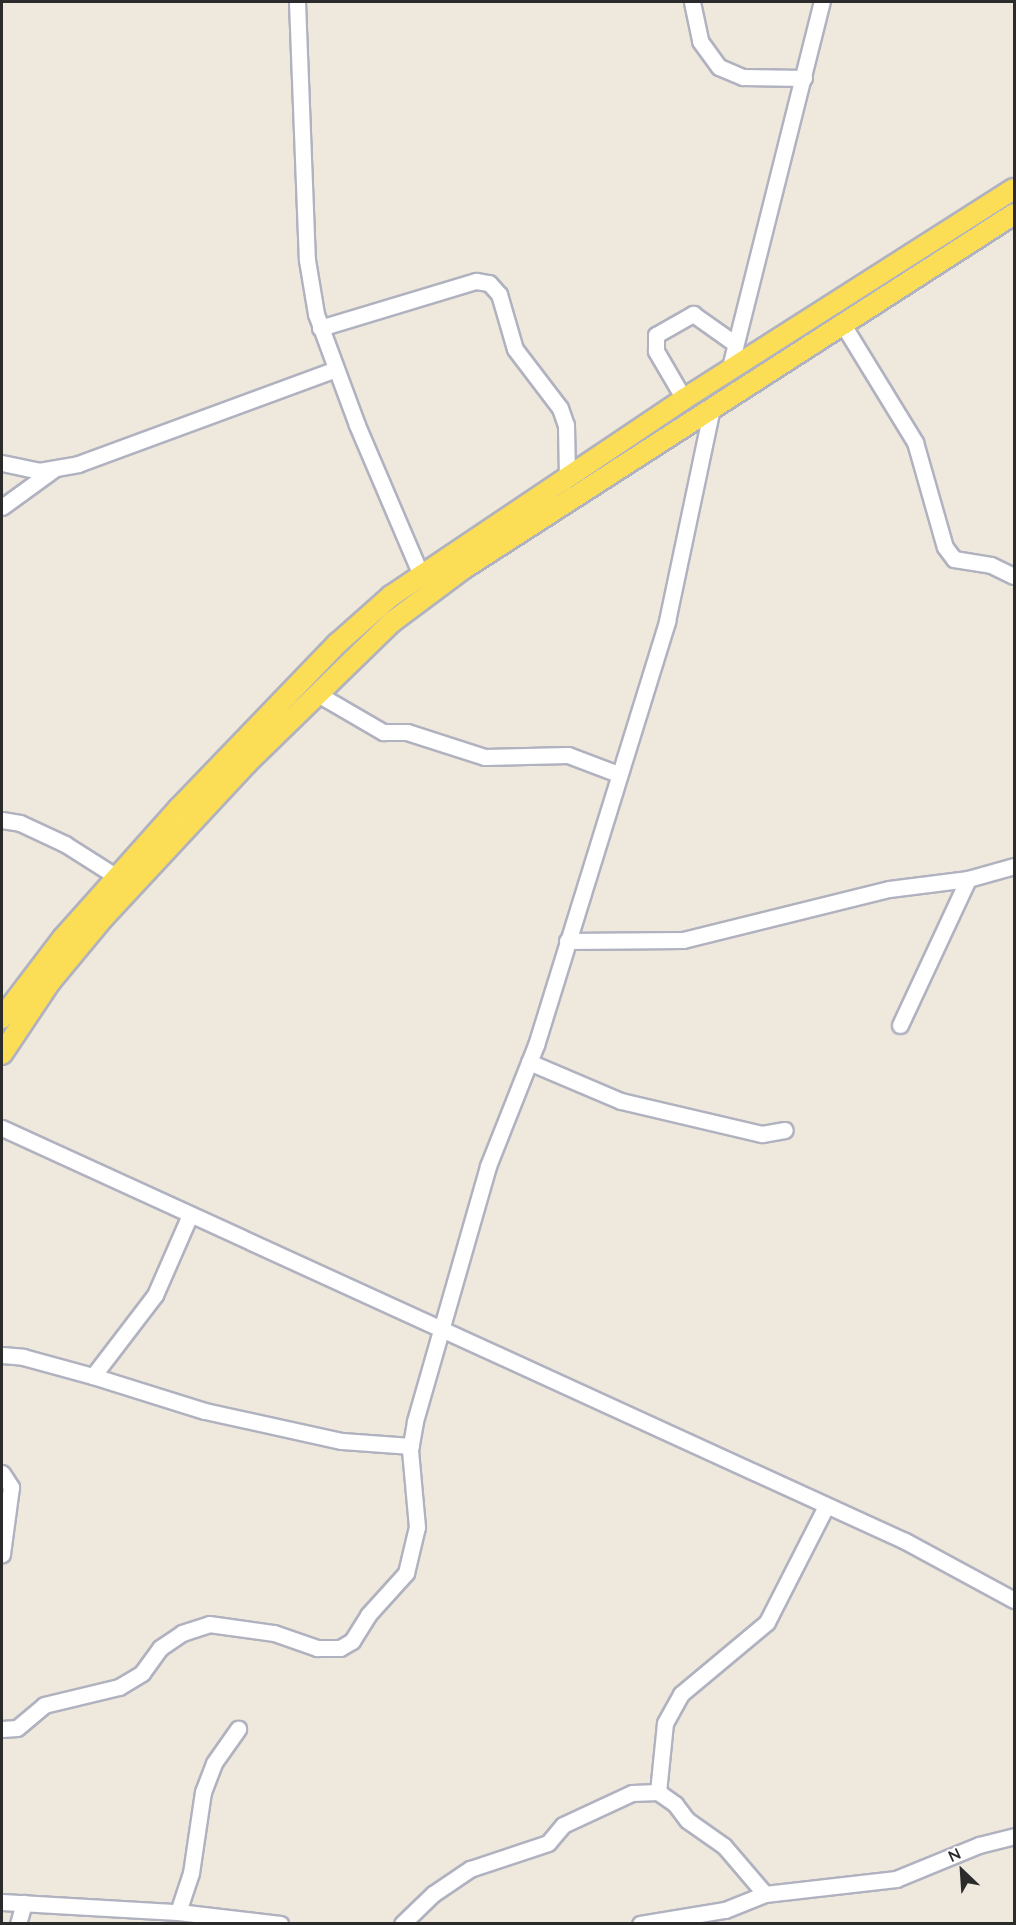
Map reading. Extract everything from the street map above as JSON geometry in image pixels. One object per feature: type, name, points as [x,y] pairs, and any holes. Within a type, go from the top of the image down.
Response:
[{"type":"main road","points":[[2,1018],[29,979],[117,878],[338,643],[420,573],[684,399],[1014,189]]},
{"type":"main road","points":[[2,1054],[50,982],[104,917],[316,693],[429,591],[1014,214]]},
{"type":"street","points":[[297,2],[307,260],[320,328],[420,573]]},
{"type":"street","points":[[692,2],[700,41],[718,68],[743,76],[804,78]]},
{"type":"street","points":[[729,371],[734,343],[822,2]]},
{"type":"street","points":[[320,328],[476,281],[489,283],[499,294],[514,350],[560,408],[566,425],[567,478]]},
{"type":"street","points":[[684,399],[656,351],[656,335],[693,314],[734,343]]},
{"type":"street","points":[[842,323],[915,442],[945,547],[954,559],[991,565],[1014,576]]},
{"type":"street","points":[[2,463],[39,471],[115,453],[336,369]]},
{"type":"street","points":[[2,1729],[17,1728],[44,1705],[119,1687],[142,1672],[160,1648],[182,1634],[209,1624],[274,1633],[317,1648],[340,1648],[352,1641],[368,1615],[406,1573],[417,1527],[411,1446],[488,1166],[529,1062],[668,621],[712,408]]},
{"type":"street","points":[[2,507],[56,468]]},
{"type":"street","points":[[316,693],[383,732],[407,732],[485,757],[568,754],[618,774]]},
{"type":"street","points":[[2,820],[20,823],[65,844],[117,878]]},
{"type":"street","points":[[567,942],[683,940],[890,890],[968,879],[1014,866]]},
{"type":"street","points":[[900,1025],[968,879]]},
{"type":"street","points":[[529,1062],[621,1101],[762,1134],[785,1130]]},
{"type":"street","points":[[2,1128],[441,1332],[926,1552],[1014,1597]]},
{"type":"street","points":[[93,1376],[155,1295],[190,1215]]},
{"type":"street","points":[[2,1355],[22,1357],[93,1376],[205,1412],[342,1441],[411,1446]]},
{"type":"street","points":[[2,1473],[11,1487],[2,1554]]},
{"type":"street","points":[[657,1792],[665,1723],[681,1694],[767,1622],[826,1506]]},
{"type":"street","points":[[178,1912],[191,1873],[203,1792],[214,1763],[238,1729]]},
{"type":"street","points":[[402,1923],[433,1894],[470,1869],[548,1843],[563,1825],[632,1793],[657,1792],[724,1846],[765,1894]]},
{"type":"street","points":[[640,1923],[715,1918],[765,1894],[896,1879],[979,1845],[1014,1836]]},
{"type":"street","points":[[2,1902],[178,1912],[279,1923]]},
{"type":"street","points":[[18,1923],[24,1903]]}]
